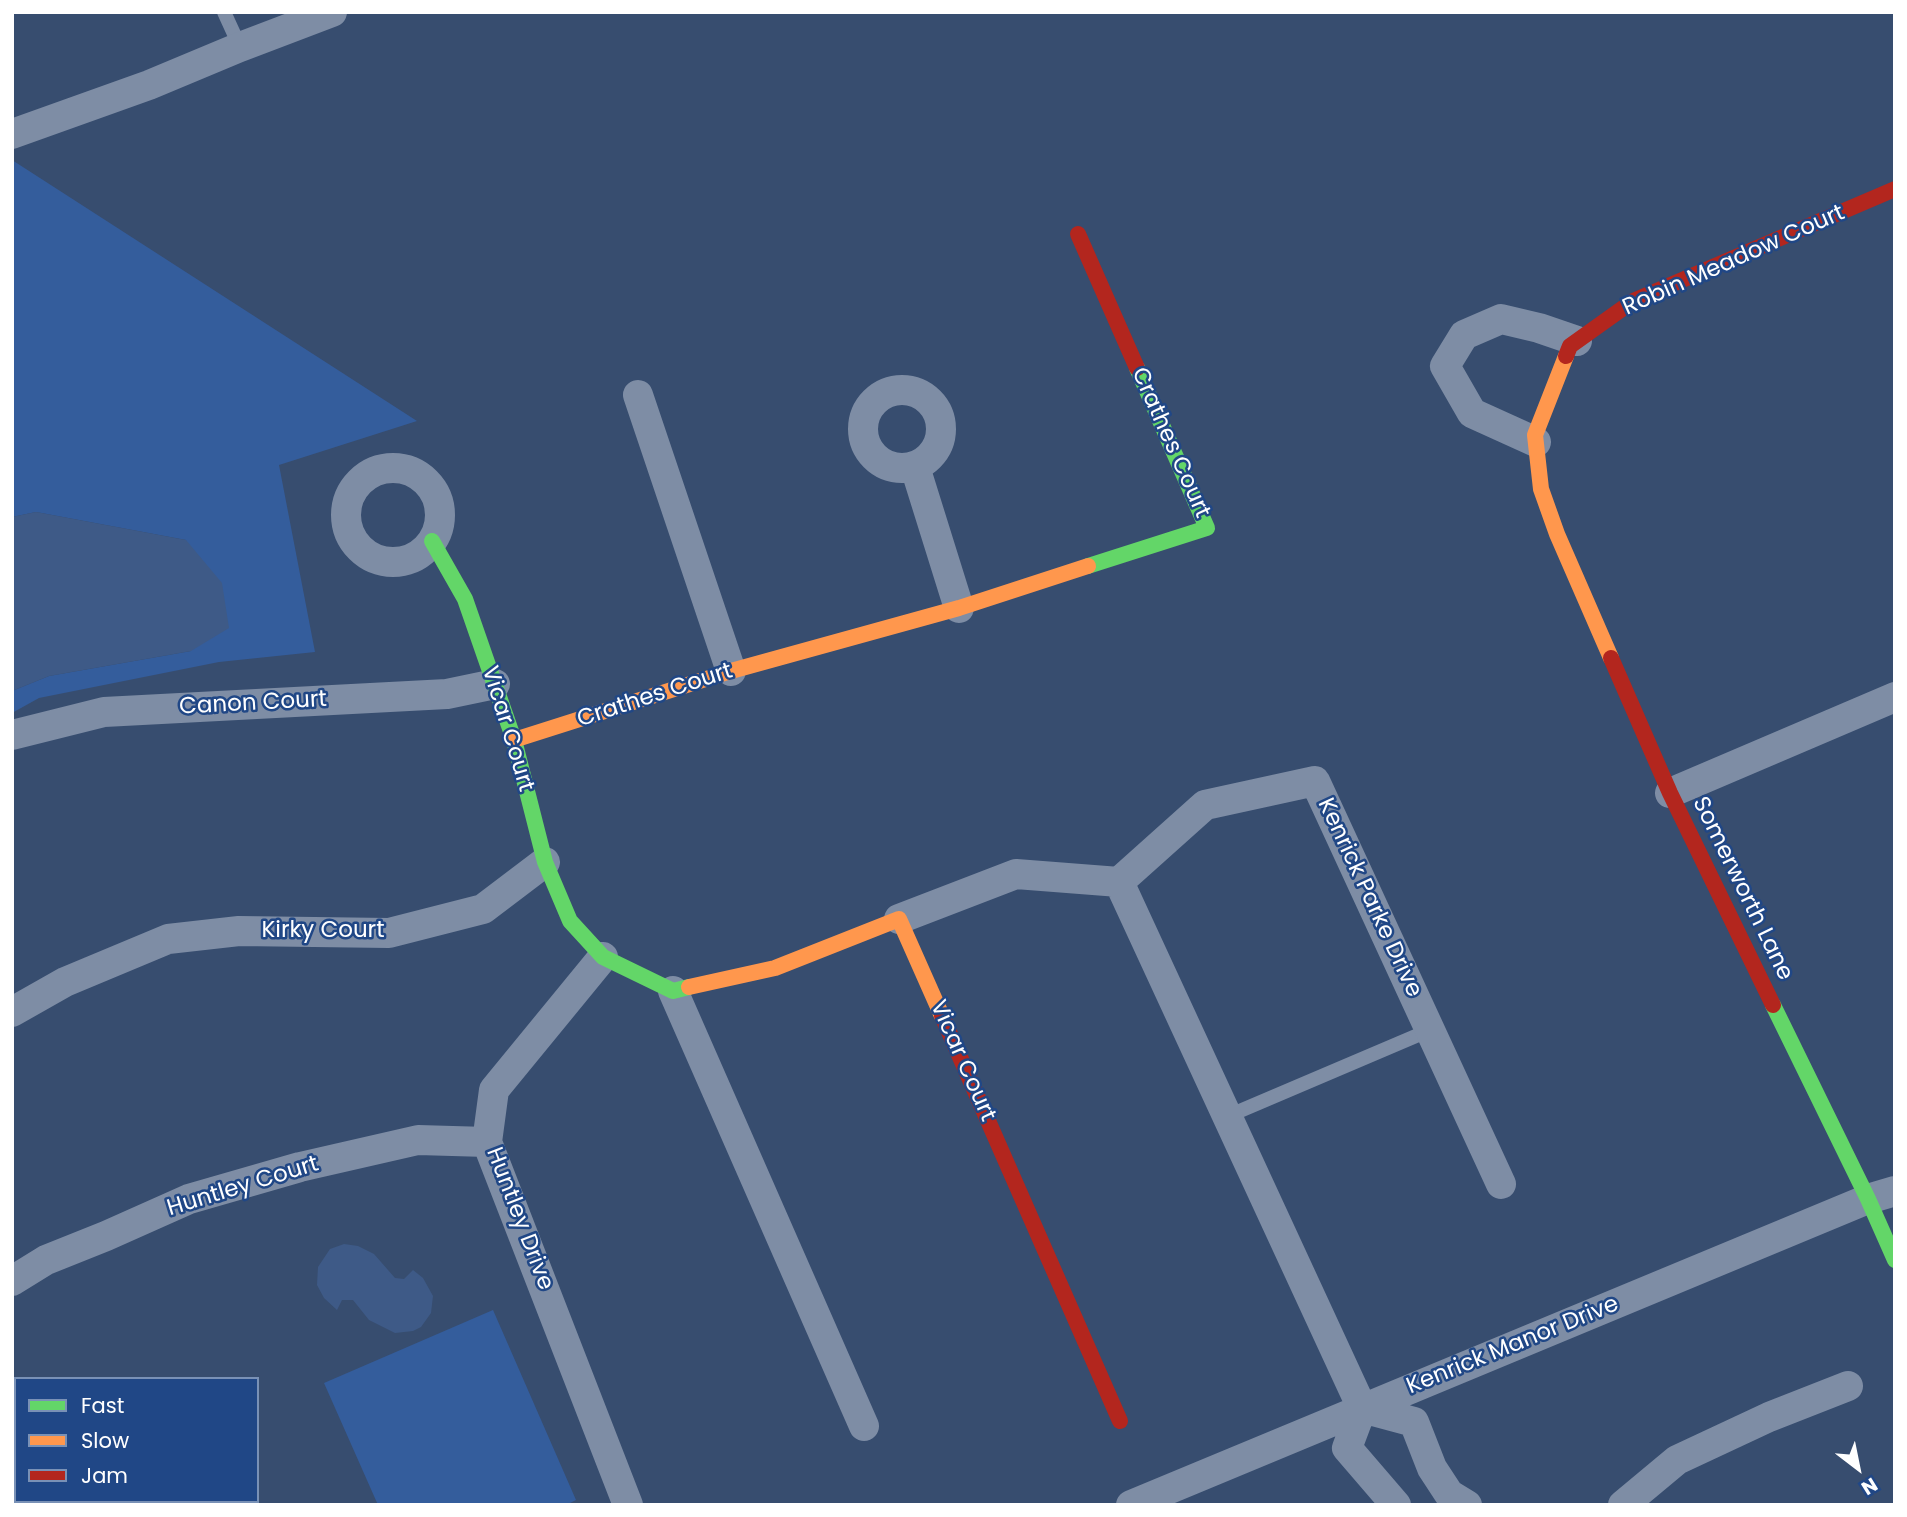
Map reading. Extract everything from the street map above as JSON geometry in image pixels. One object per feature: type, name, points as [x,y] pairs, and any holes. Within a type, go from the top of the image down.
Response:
[{"type":"street","points":[[12,134],[149,85],[332,12]]},
{"type":"street","name":"Robin Meadow Court","points":[[1557,534],[1541,489],[1535,435],[1570,346],[1633,301],[1895,189]]},
{"type":"street","name":"Crathes Court","points":[[514,740],[731,671],[959,608],[1207,528],[1078,234]]},
{"type":"street","points":[[1536,442],[1472,413],[1445,366],[1464,335],[1502,319],[1577,341]]},
{"type":"street","points":[[638,395],[731,671]]},
{"type":"street","points":[[915,467],[959,608]]},
{"type":"street","name":"Somerworth Lane","points":[[1557,534],[1670,793],[1881,1195],[1895,1260]]},
{"type":"street","name":"Vicar Court","points":[[432,541],[466,599],[514,740],[545,862],[570,921],[603,957],[673,991]]},
{"type":"street","name":"Canon Court","points":[[12,735],[104,712],[447,694],[495,684]]},
{"type":"street","points":[[1670,793],[1895,697]]},
{"type":"street","name":"Kenrick Parke Drive","points":[[1119,882],[1205,805],[1315,780],[1501,1184]]},
{"type":"street","name":"Kirky Court","points":[[12,1012],[65,982],[168,939],[239,931],[389,933],[483,909],[545,862]]},
{"type":"street","points":[[864,1426],[673,991],[775,968],[1016,874],[1119,882],[1362,1408],[1347,1448],[1396,1505]]},
{"type":"street","name":"Vicar Court","points":[[900,919],[1120,1421]]},
{"type":"street","name":"Huntley Drive","points":[[603,957],[495,1090],[487,1142],[628,1505]]},
{"type":"street","name":"Huntley Court","points":[[12,1281],[46,1260],[189,1199],[300,1167],[418,1140],[487,1142]]},
{"type":"street","name":"Kenrick Manor Drive","points":[[1131,1505],[1881,1195]]},
{"type":"street","points":[[1623,1505],[1677,1460],[1769,1416],[1848,1385]]},
{"type":"street","points":[[1362,1408],[1413,1422],[1432,1468],[1453,1501]]},
{"type":"lane","points":[[224,12],[240,47]]},
{"type":"lane","points":[[1228,1116],[1430,1030]]},
{"type":"shaded area","points":[[12,160],[417,421],[279,465],[315,652],[219,662],[39,698],[12,713],[12,691],[49,676],[191,651],[186,540],[36,512],[12,517]]},
{"type":"shaded area","points":[[36,512],[186,540],[222,583],[229,628],[191,651],[49,676],[12,691],[12,517]]},
{"type":"shaded area","points":[[344,1244],[358,1246],[374,1254],[395,1278],[404,1279],[413,1270],[423,1278],[433,1296],[431,1313],[421,1327],[395,1333],[369,1320],[353,1300],[342,1300],[337,1310],[324,1298],[317,1285],[318,1267],[330,1249]]},
{"type":"shaded area","points":[[493,1310],[576,1500],[566,1505],[378,1505],[324,1383]]},
{"type":"traffic: fast","points":[[1088,566],[1207,528],[1137,368]]},
{"type":"traffic: fast","points":[[432,541],[465,599],[514,740],[545,862],[570,921],[603,957],[673,991],[689,987]]},
{"type":"traffic: fast","points":[[1773,1005],[1895,1260]]},
{"type":"traffic: slow","points":[[1566,356],[1535,435],[1541,489],[1557,534],[1611,658]]},
{"type":"traffic: slow","points":[[514,740],[731,671],[959,608],[1088,566]]},
{"type":"traffic: slow","points":[[689,987],[775,968],[899,919],[942,1016]]},
{"type":"traffic: jam","points":[[1566,356],[1570,346],[1633,301],[1895,189]]},
{"type":"traffic: jam","points":[[1078,234],[1137,368]]},
{"type":"traffic: jam","points":[[1611,658],[1670,793],[1773,1005]]},
{"type":"traffic: jam","points":[[942,1016],[1120,1421]]}]
